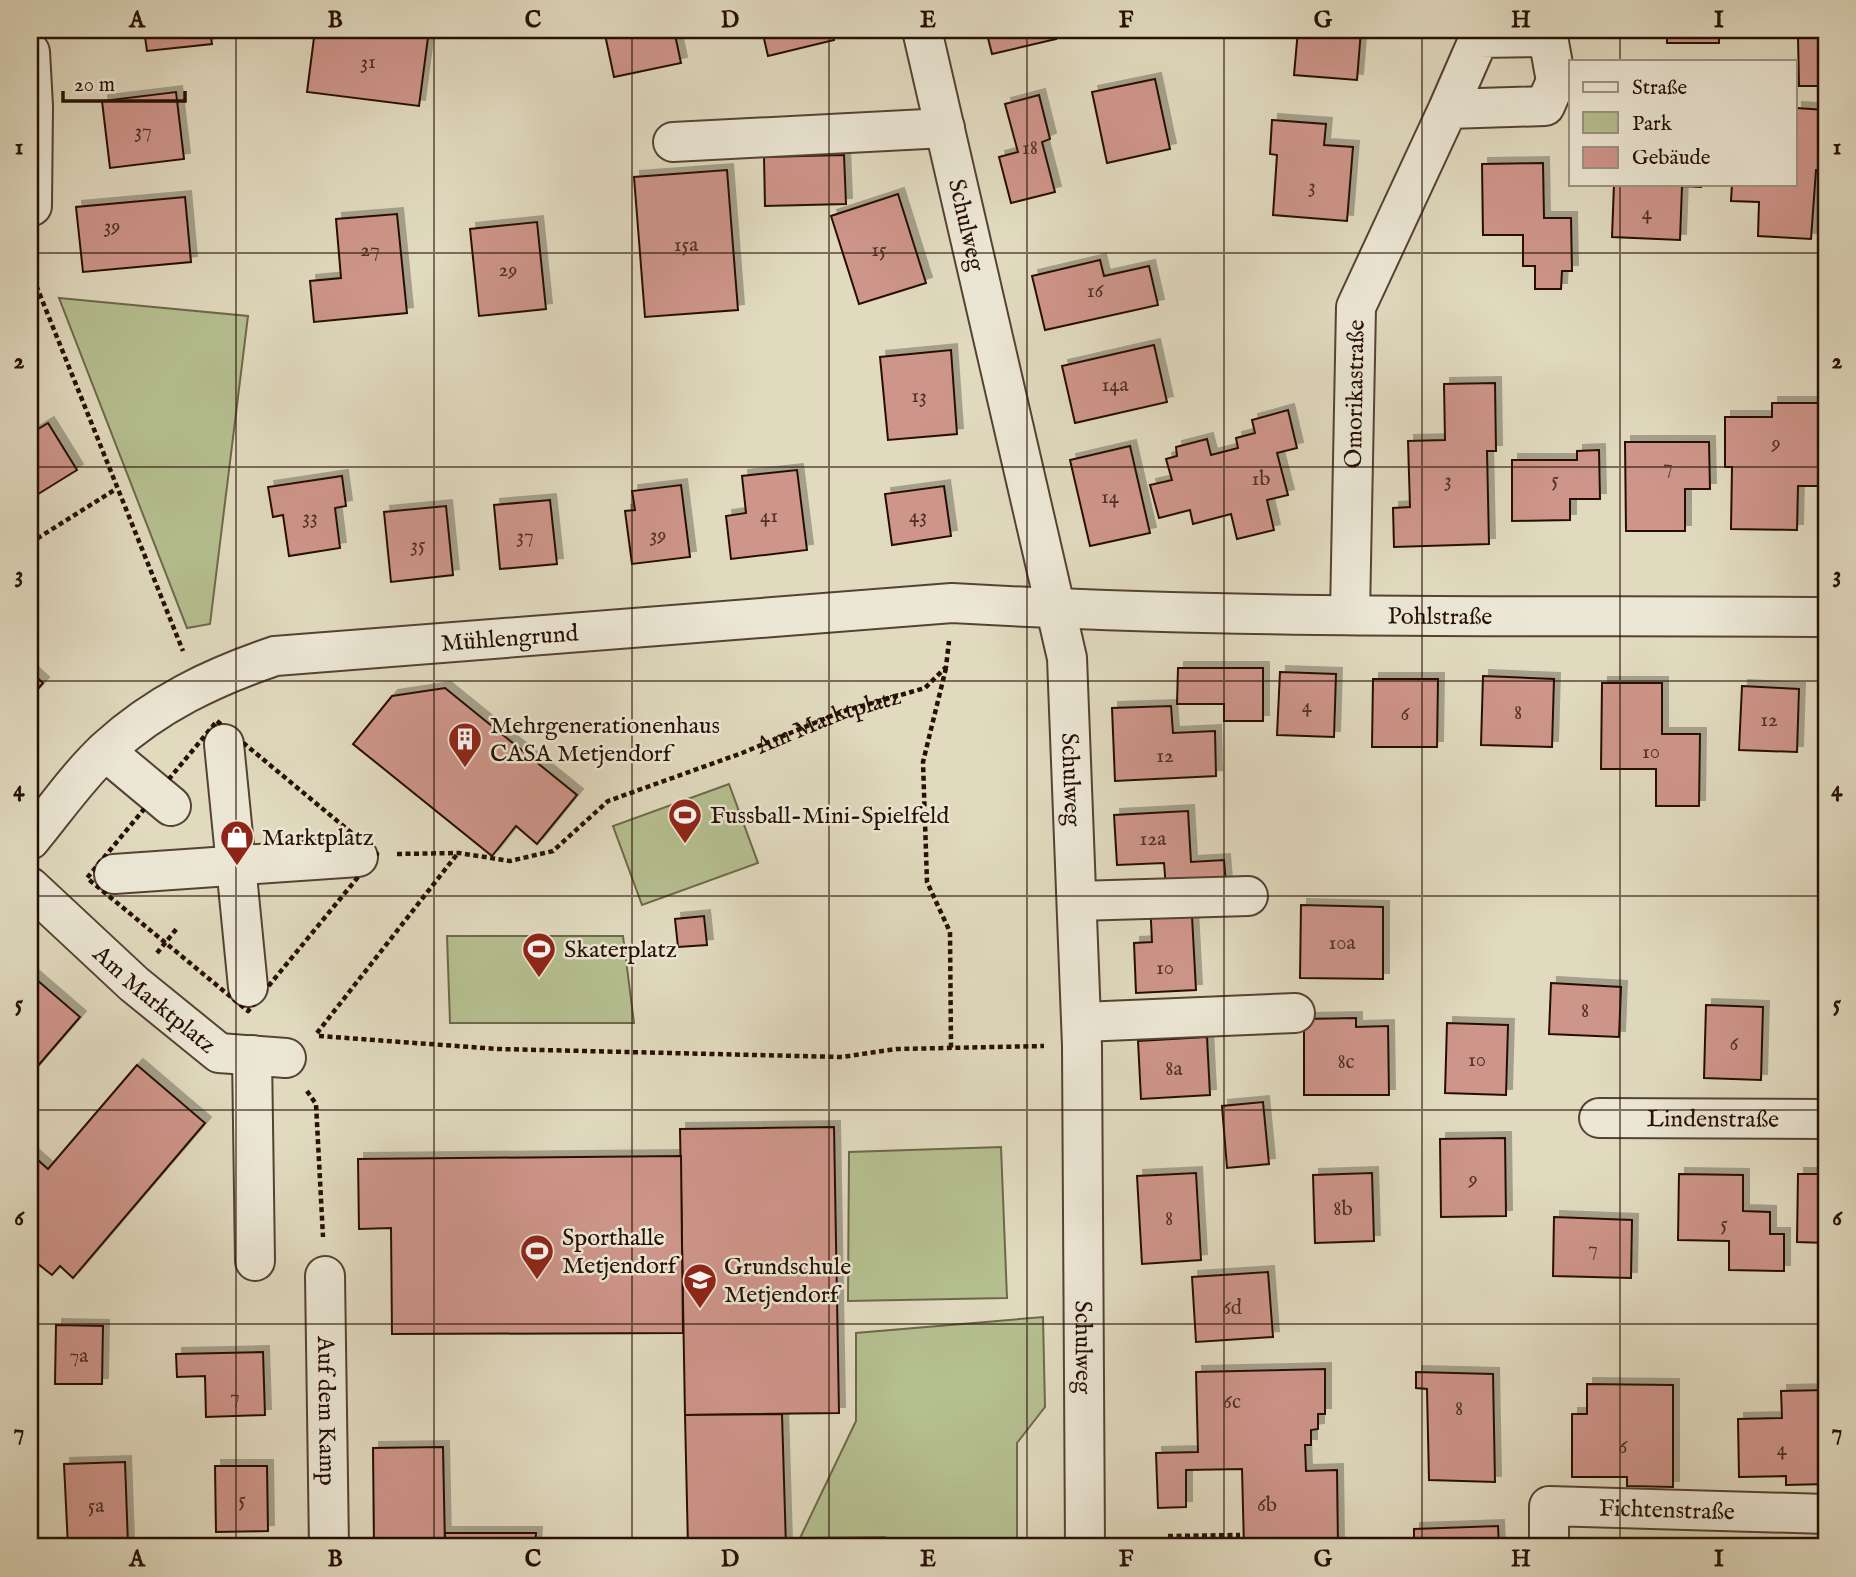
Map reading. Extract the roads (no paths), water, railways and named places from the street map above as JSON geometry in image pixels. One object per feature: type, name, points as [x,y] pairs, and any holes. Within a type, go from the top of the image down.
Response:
[{"type":"street","name":"Schulweg","points":[[922,30],[1067,658],[1082,1034],[1085,1547]]},
{"type":"street","points":[[30,52],[33,106],[32,206]]},
{"type":"street","name":"Omorikastraße","points":[[1350,614],[1356,307],[1448,109]]},
{"type":"street","points":[[673,142],[945,128]]},
{"type":"street","name":"Mühlengrund","points":[[30,840],[105,751],[145,717],[219,675],[275,656],[952,603],[1055,609]]},
{"type":"street","name":"Pohlstraße","points":[[1055,609],[1826,617]]},
{"type":"street","points":[[224,744],[237,867],[268,1028],[255,1261]]},
{"type":"street","points":[[105,751],[171,806]]},
{"type":"street","points":[[114,874],[358,857]]},
{"type":"street","name":"Am Marktplatz","points":[[30,887],[134,984],[219,1053],[268,1028]]},
{"type":"street","points":[[1077,901],[1248,896]]},
{"type":"street","points":[[1082,1034],[1295,1013]]},
{"type":"street","name":"Lindenstraße","points":[[1599,1118],[1826,1119]]},
{"type":"street","name":"Auf dem Kamp","points":[[325,1276],[329,1547]]},
{"type":"street","name":"Fichtenstraße","points":[[1549,1547],[1549,1506],[1826,1514]]},
{"type":"place","name":"Mehrgenerationenhaus CASA Metjendorf","points":[[465,769]]},
{"type":"place","name":"Fussball-Mini-Spielfeld","points":[[685,845]]},
{"type":"place","name":"Marktplatz","points":[[237,867]]},
{"type":"place","name":"Skaterplatz","points":[[539,979]]},
{"type":"place","name":"Sporthalle Metjendorf","points":[[537,1281]]},
{"type":"place","name":"Grundschule Metjendorf","points":[[700,1310]]}]
